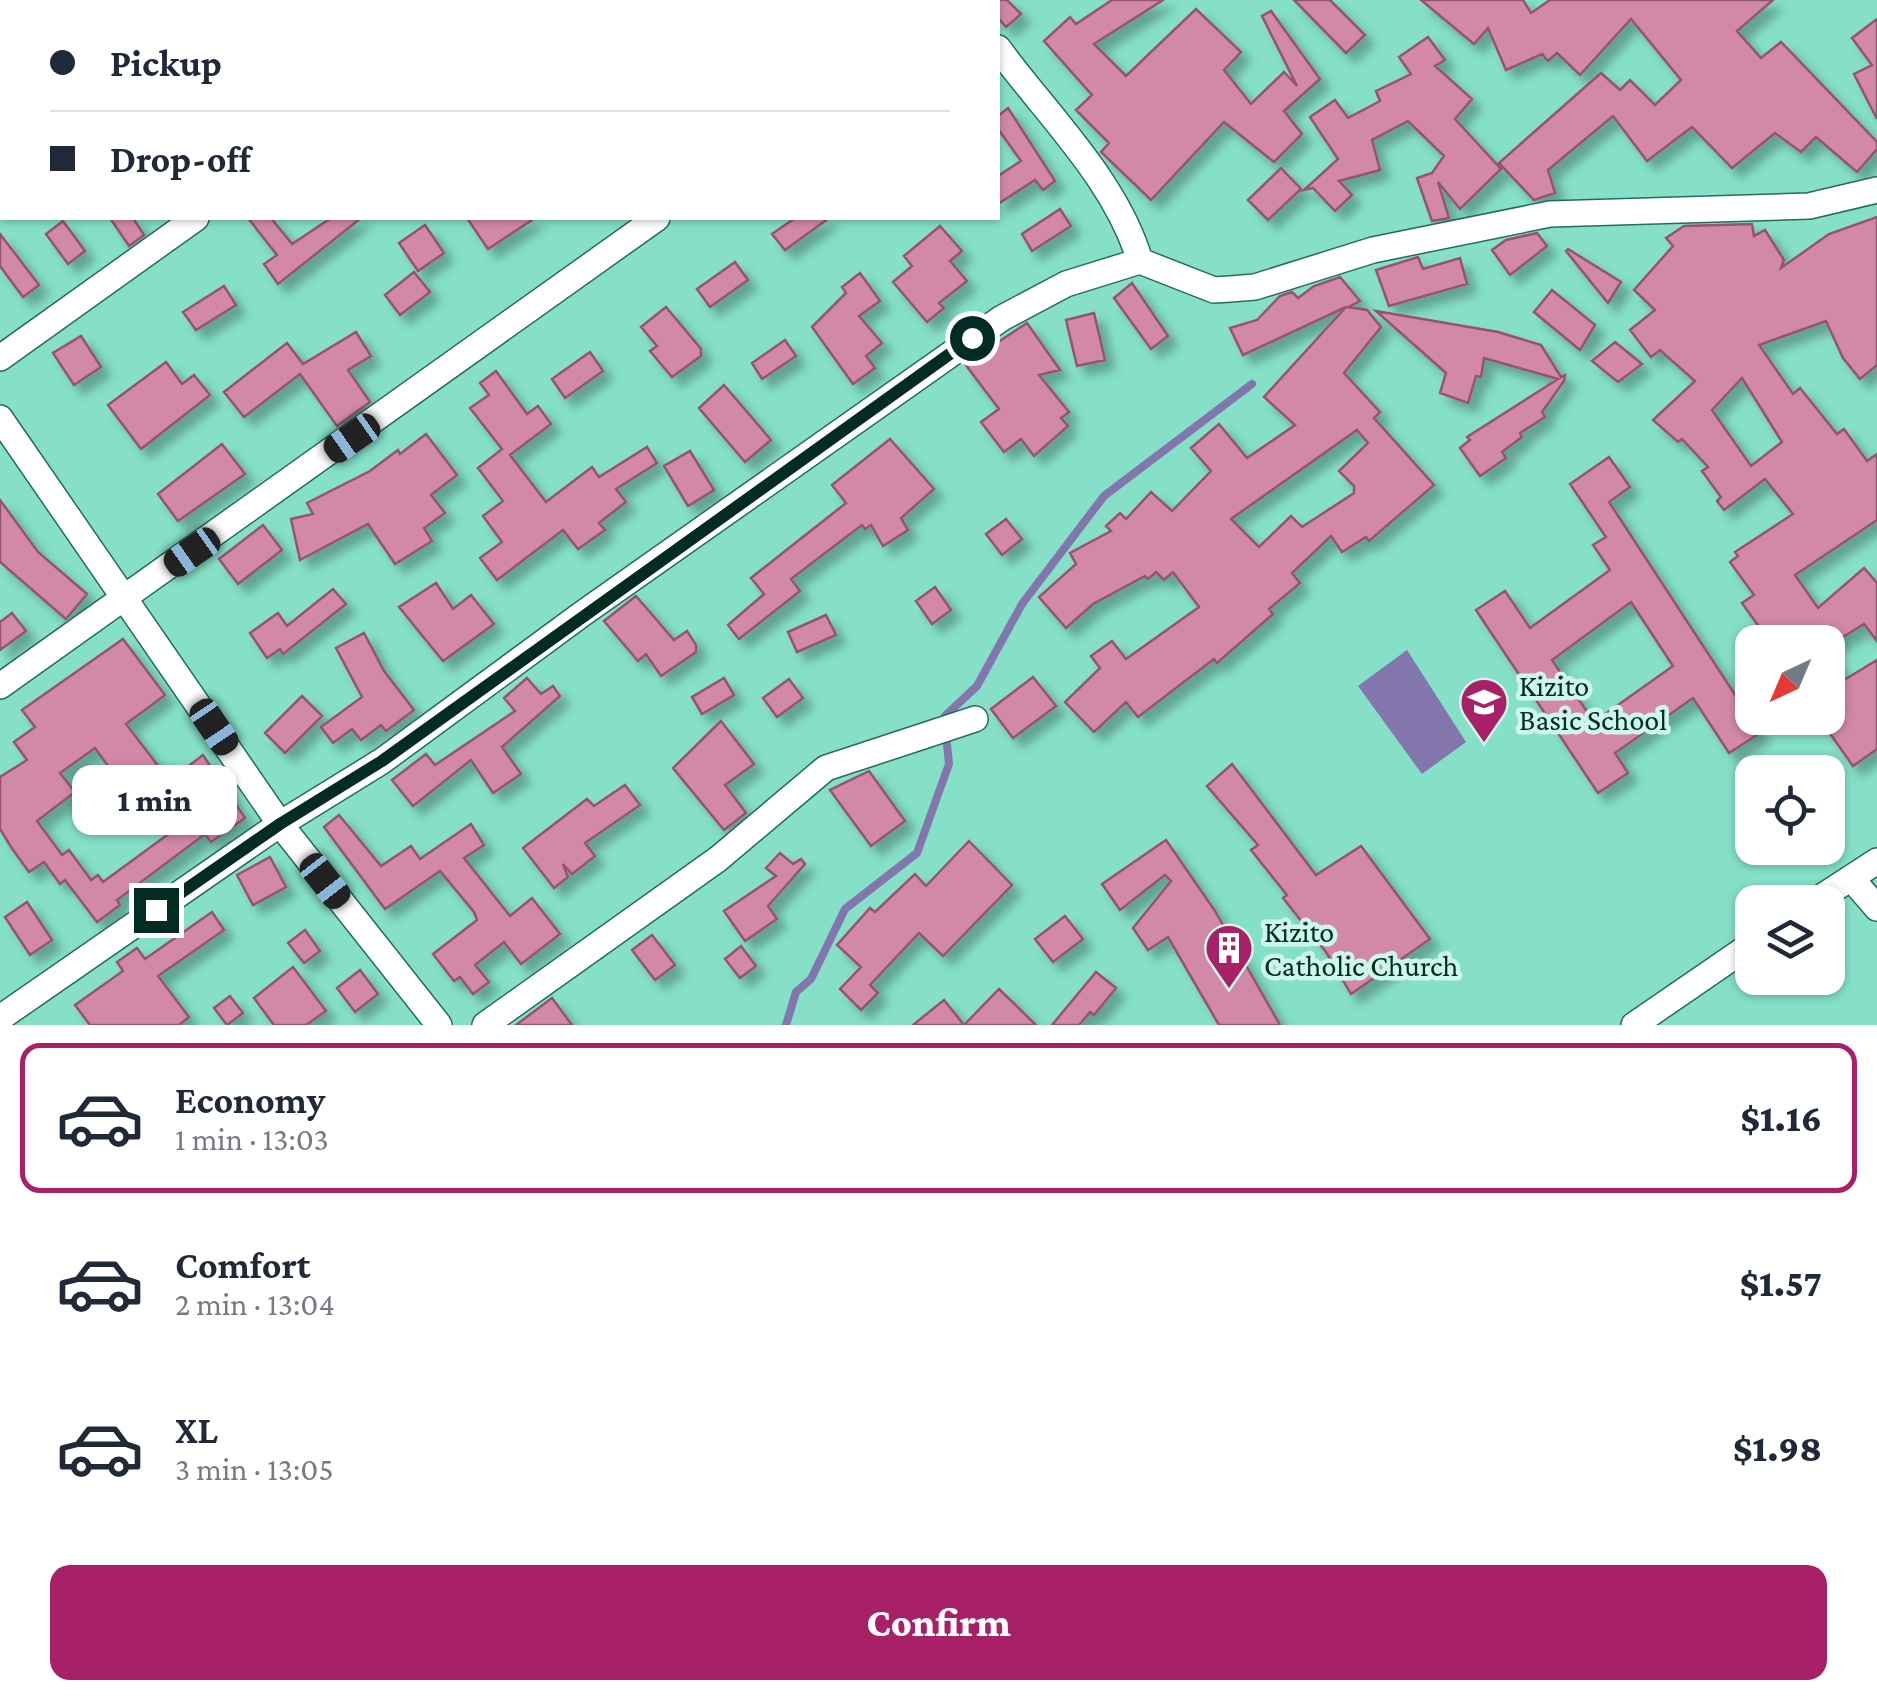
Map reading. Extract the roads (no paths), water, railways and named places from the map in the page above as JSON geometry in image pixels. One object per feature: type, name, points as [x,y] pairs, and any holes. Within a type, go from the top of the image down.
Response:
[{"type":"street","points":[[1000,51],[1112,196],[1132,231],[1140,262]]},
{"type":"street","points":[[0,1018],[280,824],[382,761],[598,602],[1002,318],[1066,284],[1140,262],[1214,290],[1230,290],[1255,287],[1373,250],[1532,217],[1809,206],[1877,190]]},
{"type":"street","points":[[0,358],[193,220]]},
{"type":"street","points":[[0,686],[654,220]]},
{"type":"street","points":[[0,418],[280,824],[438,1025]]},
{"type":"street","points":[[486,1025],[718,859],[826,768],[975,719]]},
{"type":"street","points":[[1840,885],[1877,861]]},
{"type":"street","points":[[1850,878],[1877,908]]},
{"type":"street","points":[[1634,1025],[1735,956]]},
{"type":"waterway","points":[[945,716],[977,686],[1022,604],[1104,496],[1252,384]]},
{"type":"waterway","points":[[786,1025],[796,992],[811,979],[845,909],[917,853],[949,764],[947,744]]},
{"type":"place","name":"Kizito Basic School","points":[[1484,744]]},
{"type":"place","name":"Kizito Catholic Church","points":[[1229,990]]}]
